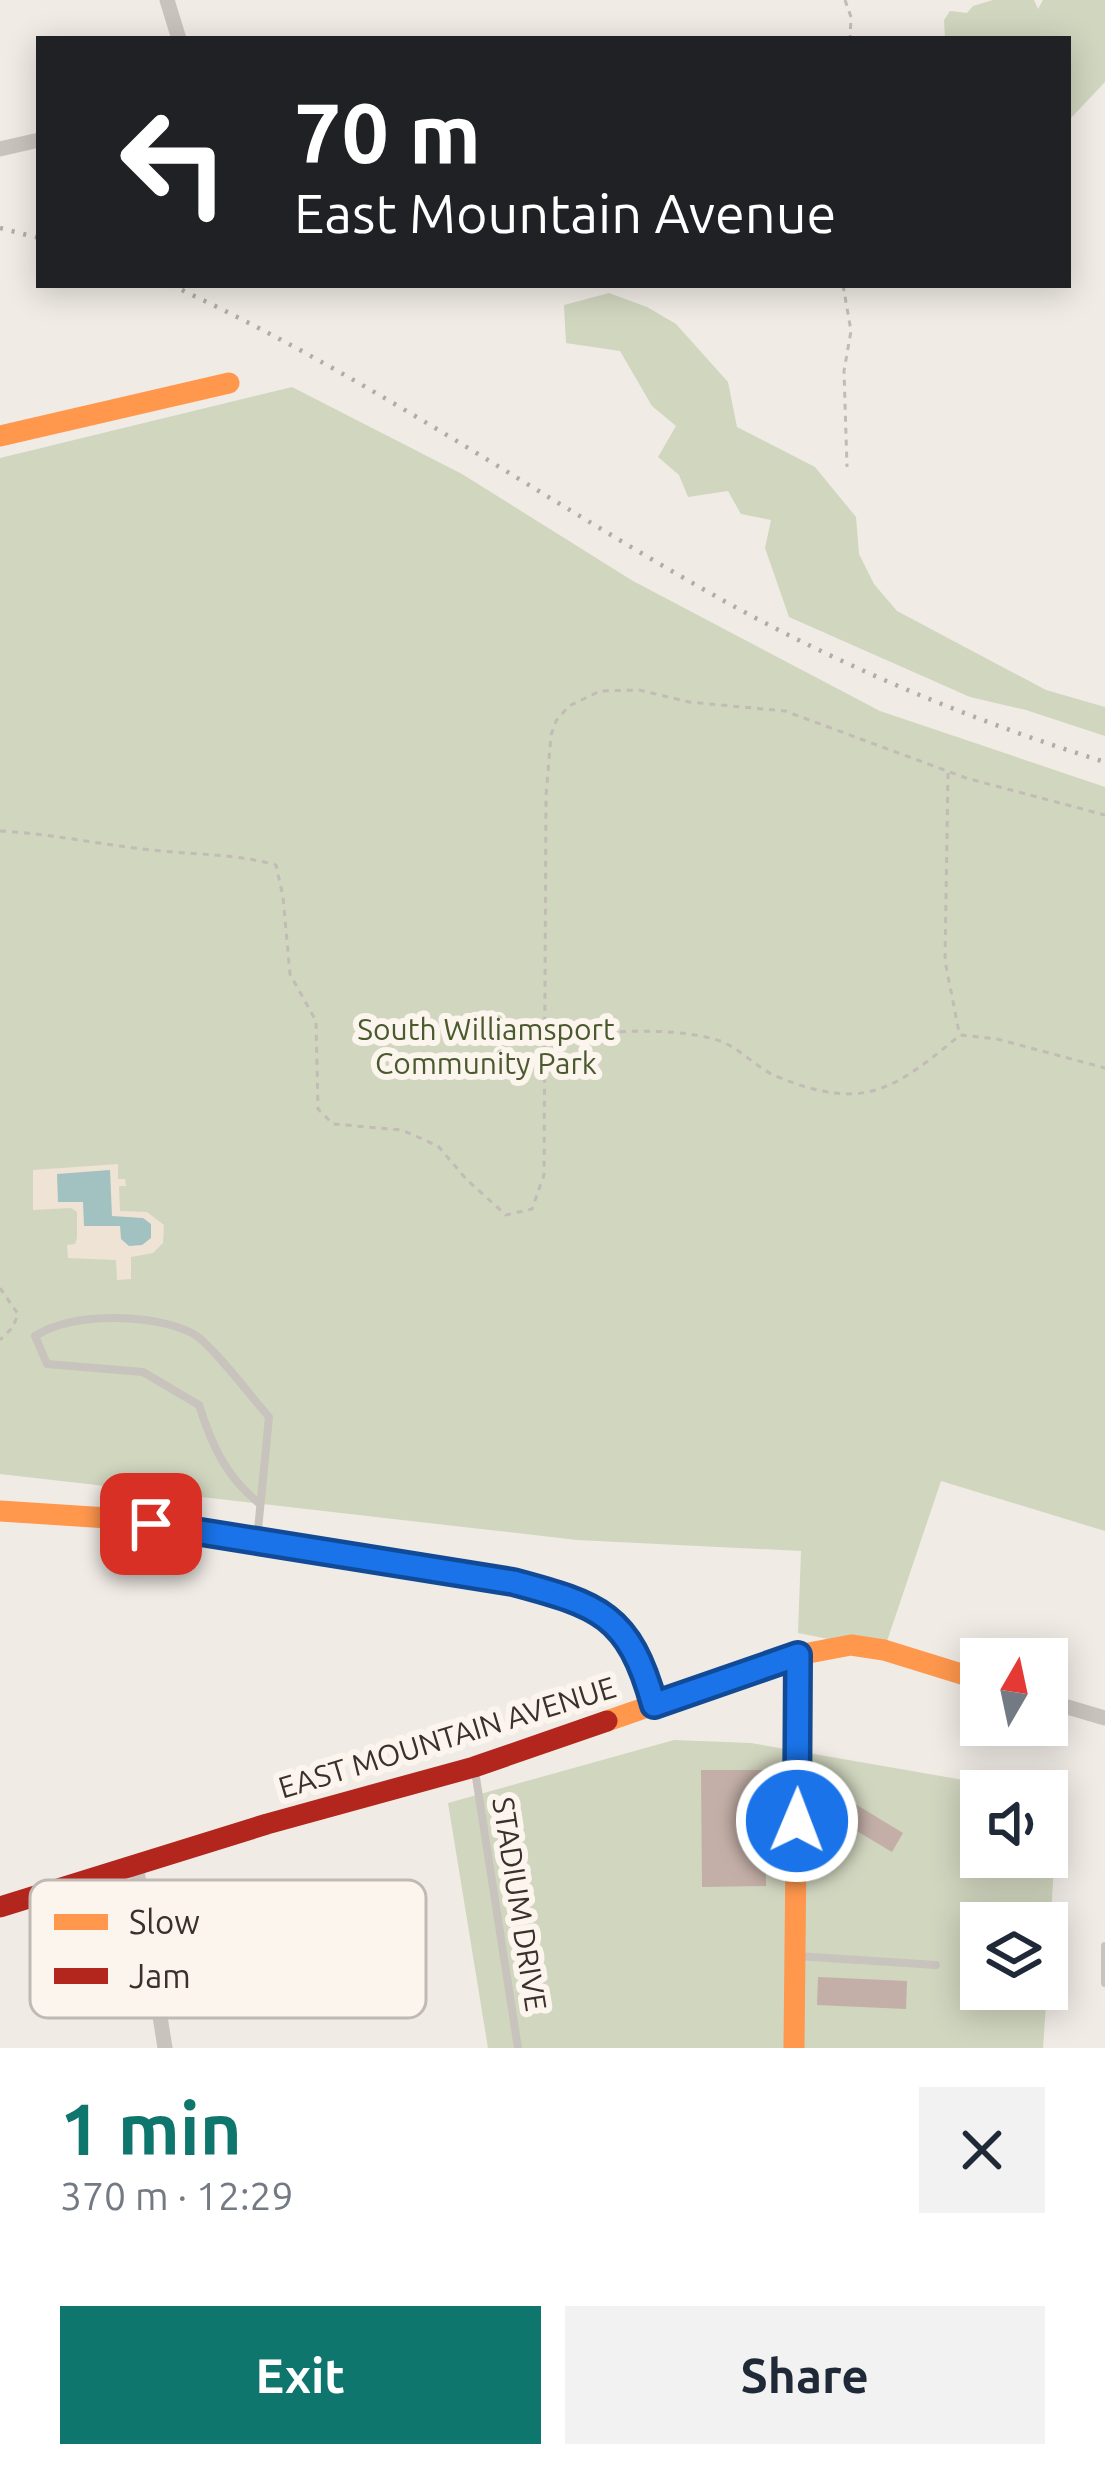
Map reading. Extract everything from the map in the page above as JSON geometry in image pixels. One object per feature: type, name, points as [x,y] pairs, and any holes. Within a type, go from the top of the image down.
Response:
[{"type":"street","points":[[167,0],[178,36]]},
{"type":"street","points":[[0,149],[36,141]]},
{"type":"street","points":[[0,436],[229,383]]},
{"type":"street","points":[[0,1511],[90,1516],[513,1582],[605,1615],[635,1649],[654,1705]]},
{"type":"street","name":"EAST MOUNTAIN AVENUE","points":[[85,1880],[474,1767],[798,1655],[851,1645],[960,1674]]},
{"type":"street","points":[[794,2048],[798,1655]]},
{"type":"street","points":[[1068,1707],[1105,1718]]},
{"type":"street","points":[[136,1864],[139,1880]]},
{"type":"street","name":"EAST MOUNTAIN AVENUE","points":[[0,1907],[30,1898]]},
{"type":"street","points":[[160,2018],[165,2048]]},
{"type":"lane","points":[[256,1541],[260,1504],[269,1418],[195,1334],[131,1318],[55,1323],[35,1336],[47,1364],[143,1372],[199,1405],[215,1454],[242,1490],[260,1504]]},
{"type":"lane","name":"STADIUM DRIVE","points":[[474,1767],[518,2048]]},
{"type":"lane","points":[[1105,1946],[1105,1983]]},
{"type":"lane","points":[[796,1956],[936,1965]]},
{"type":"path","points":[[845,0],[851,16],[850,36]]},
{"type":"path","points":[[844,288],[850,331],[844,371],[847,467]]},
{"type":"path","points":[[0,831],[243,856],[276,865],[290,974],[316,1021],[318,1109],[333,1124],[401,1130],[438,1146],[506,1215],[532,1209],[544,1175],[546,796],[550,735],[569,706],[600,691],[639,691],[689,702],[785,712],[948,771],[1105,815]]},
{"type":"path","points":[[948,771],[945,961],[960,1035]]},
{"type":"path","points":[[547,1035],[681,1032],[721,1040],[776,1076],[853,1096],[907,1079],[960,1035],[997,1039],[1105,1068]]},
{"type":"path","points":[[0,1288],[18,1314],[0,1340]]},
{"type":"green space","points":[[993,0],[1034,0],[1038,9],[1043,0],[1105,0],[1105,82],[1071,118],[1071,36],[945,36],[944,20],[950,11],[967,13]]},
{"type":"green space","points":[[609,293],[676,324],[728,382],[737,427],[815,467],[856,517],[859,554],[874,584],[897,611],[1046,690],[1105,707],[1105,736],[970,697],[789,617],[765,548],[771,520],[741,514],[728,491],[688,497],[679,475],[658,457],[676,426],[652,406],[620,351],[566,343],[564,305]]},
{"type":"green space","name":"South Williamsport Community Park","points":[[292,387],[462,474],[633,581],[880,711],[1105,787],[1105,1531],[941,1481],[884,1650],[798,1633],[801,1551],[577,1540],[0,1474],[0,458]]},
{"type":"green space","points":[[674,1740],[751,1743],[960,1779],[960,1878],[1053,1878],[1052,1902],[960,1902],[960,2010],[1046,2010],[1043,2048],[488,2048],[448,1803]]},
{"type":"shaded area","points":[[118,1164],[118,1179],[125,1179],[126,1186],[119,1186],[120,1211],[147,1212],[164,1225],[163,1243],[153,1253],[131,1257],[131,1279],[117,1280],[116,1260],[68,1258],[67,1245],[75,1244],[77,1238],[77,1212],[71,1208],[33,1210],[33,1170]]},
{"type":"water","points":[[110,1170],[112,1216],[143,1218],[151,1224],[151,1238],[142,1245],[129,1246],[121,1239],[120,1226],[84,1226],[83,1202],[58,1202],[57,1174]]},
{"type":"building","points":[[701,1770],[765,1770],[766,1886],[702,1887]]},
{"type":"building","points":[[852,1802],[903,1833],[892,1852],[840,1821]]},
{"type":"building","points":[[818,1977],[907,1981],[906,2009],[817,2005]]},
{"type":"railway","points":[[0,228],[36,237]]},
{"type":"railway","points":[[177,288],[313,357],[771,626],[912,692],[1105,762]]},
{"type":"traffic: slow","points":[[0,436],[229,383]]},
{"type":"traffic: slow","points":[[0,1511],[108,1518],[513,1582],[567,1599],[605,1620],[633,1652],[654,1705]]},
{"type":"traffic: slow","points":[[607,1721],[798,1655],[851,1645],[960,1674]]},
{"type":"traffic: slow","points":[[794,2048],[798,1655]]},
{"type":"traffic: jam","points":[[87,1880],[474,1767],[607,1721]]},
{"type":"traffic: jam","points":[[0,1907],[30,1898]]},
{"type":"route","points":[[151,1524],[513,1582],[558,1594],[605,1615],[622,1631],[644,1669],[654,1705],[798,1655],[797,1821]]}]
